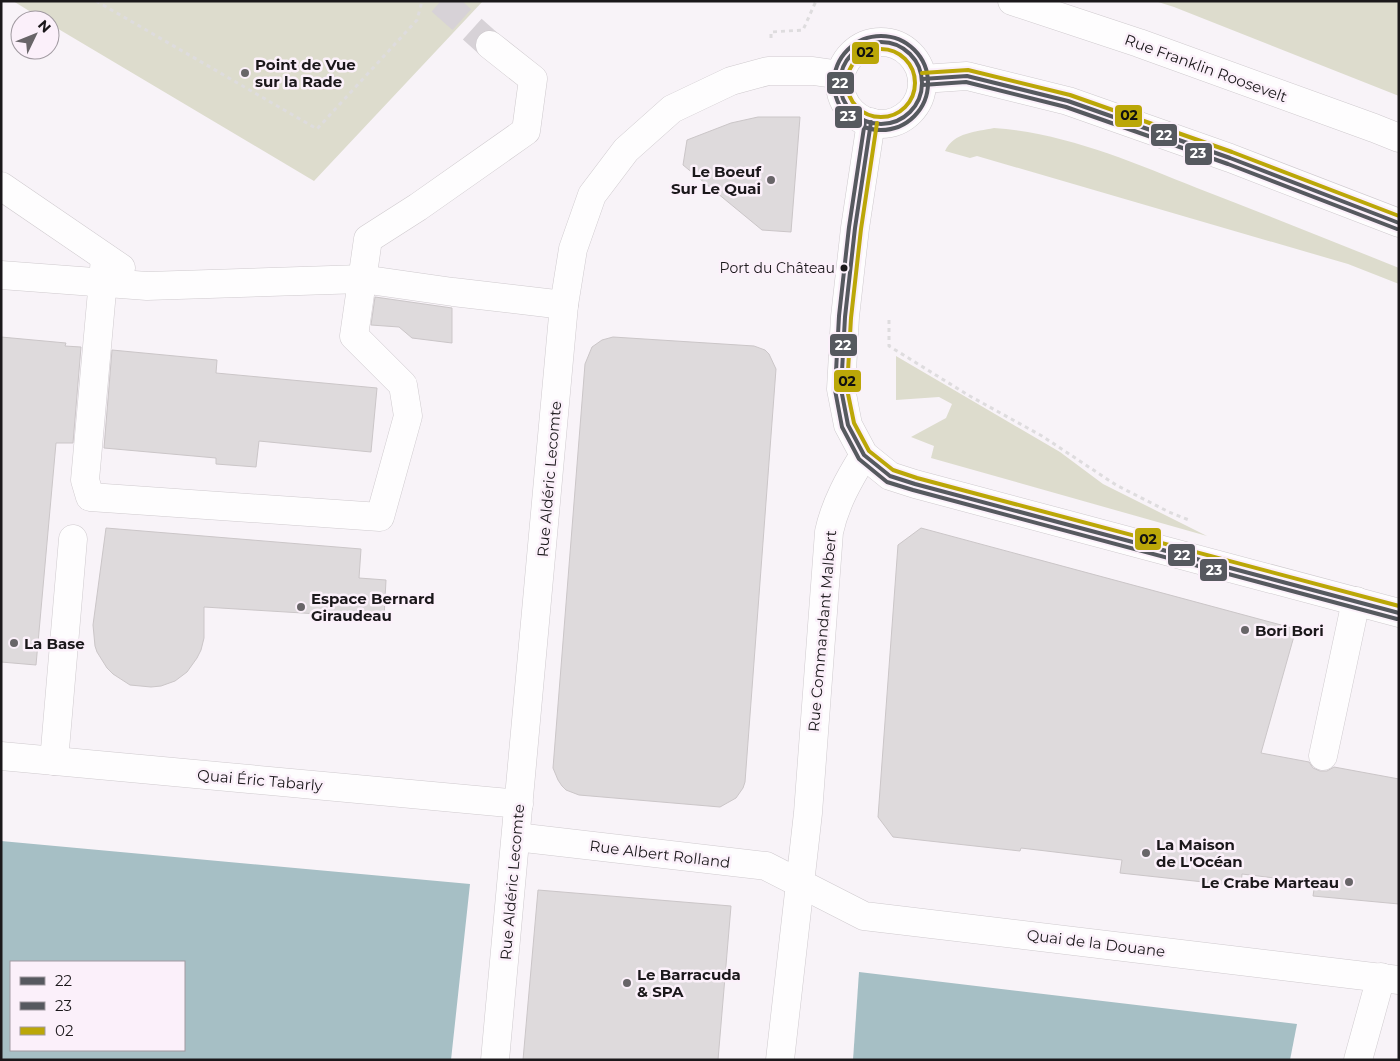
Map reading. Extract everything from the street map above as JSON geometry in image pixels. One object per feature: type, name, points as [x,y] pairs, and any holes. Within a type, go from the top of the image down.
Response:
[{"type":"street","name":"Rue Franklin Roosevelt","points":[[1012,1],[1139,43],[1399,138]]},
{"type":"street","points":[[881,42],[895,44],[908,52],[917,63],[922,79],[922,90],[916,104],[907,114],[895,122],[881,124],[871,122],[855,114],[846,103],[841,90],[841,76],[846,63],[854,52],[867,44],[881,42]]},
{"type":"street","points":[[104,270],[85,480],[90,497],[380,517],[408,416],[403,385],[354,336],[368,239],[418,207],[526,131],[534,79],[490,45]]},
{"type":"street","name":"Rue Aldéric Lecomte","points":[[495,1060],[564,305],[573,249],[592,195],[626,150],[672,109],[731,81],[768,71],[813,72],[841,76]]},
{"type":"street","points":[[922,79],[967,76],[1068,101],[1230,158],[1399,223]]},
{"type":"street","points":[[871,122],[845,317],[841,389],[848,425],[864,455],[890,476],[915,484],[1399,613]]},
{"type":"street","points":[[1,186],[104,270],[147,286],[362,279],[564,305]]},
{"type":"street","points":[[1,274],[104,270]]},
{"type":"street","name":"Rue Commandant Malbert","points":[[780,1060],[808,813],[829,532],[832,516],[848,481],[864,455]]},
{"type":"street","points":[[54,761],[73,539]]},
{"type":"street","points":[[1323,756],[1356,601]]},
{"type":"street","name":"Quai Éric Tabarly","points":[[1,756],[519,804]]},
{"type":"street","name":"Rue Albert Rolland","points":[[516,836],[766,866],[800,884]]},
{"type":"street","name":"Quai de la Douane","points":[[800,884],[864,916],[1390,978]]},
{"type":"street","points":[[1358,1060],[1390,978]]},
{"type":"path","points":[[96,1],[317,129],[416,20],[422,1]]},
{"type":"path","points":[[768,71],[772,32],[803,30],[816,1]]},
{"type":"path","points":[[889,320],[889,346],[968,395],[1042,436],[1116,485],[1169,512],[1196,523]]},
{"type":"shaded area","points":[[13,1],[483,1],[314,181],[60,30],[60,10],[28,10]]},
{"type":"shaded area","points":[[1155,1],[1399,1],[1399,96],[1174,7]]},
{"type":"shaded area","points":[[994,128],[1020,131],[1072,142],[1148,168],[1399,268],[1399,284],[1348,264],[977,156],[970,158],[945,151],[960,136]]},
{"type":"shaded area","points":[[896,356],[1060,452],[1103,484],[1207,536],[931,458],[934,446],[911,437],[946,418],[952,404],[939,397],[896,400]]},
{"type":"water","points":[[1,841],[470,884],[451,1060],[1,1060]]},
{"type":"water","points":[[859,972],[1297,1024],[1290,1060],[853,1060]]},
{"type":"building","points":[[758,117],[800,117],[791,232],[762,230],[683,165],[687,140],[731,123]]},
{"type":"building","points":[[375,297],[452,308],[452,343],[412,338],[399,327],[371,325]]},
{"type":"building","points":[[1,337],[66,343],[65,346],[81,347],[73,443],[56,443],[36,665],[1,662]]},
{"type":"building","points":[[613,337],[754,346],[765,350],[769,354],[776,369],[745,782],[736,798],[720,807],[579,795],[566,790],[562,786],[553,768],[585,364],[592,347],[602,340]]},
{"type":"building","points":[[112,350],[217,360],[216,373],[377,388],[371,452],[259,441],[256,467],[216,464],[216,458],[104,448]]},
{"type":"building","name":"Espace Bernard Giraudeau","points":[[106,528],[361,549],[359,578],[386,580],[384,618],[204,607],[204,638],[201,650],[187,672],[175,681],[161,686],[130,685],[107,668],[95,646],[93,625]]},
{"type":"building","points":[[921,528],[1296,629],[1261,753],[1309,762],[1313,768],[1320,771],[1327,771],[1334,767],[1399,779],[1399,904],[1313,896],[1315,883],[1242,874],[1241,886],[1120,873],[1122,860],[1021,848],[1020,851],[893,837],[878,817],[898,545]]},
{"type":"building","name":"Le Barracuda & SPA","points":[[538,890],[731,906],[718,1060],[523,1060]]},
{"type":"tunnel","points":[[441,1],[490,45]]},
{"type":"transit line","name":"23","points":[[881,36],[899,40],[914,50],[924,65],[928,83],[924,101],[914,116],[899,126],[881,130],[863,126],[848,116],[838,101],[834,83],[838,65],[848,50],[863,40],[881,36]]},
{"type":"transit line","name":"22","points":[[881,42],[897,46],[910,54],[918,67],[922,83],[918,99],[910,112],[897,120],[881,124],[865,120],[852,112],[844,99],[840,83],[844,67],[852,54],[865,46],[881,42]]},
{"type":"transit line","name":"02","points":[[874,49],[888,49],[900,54],[910,64],[915,76],[915,83],[915,90],[910,102],[900,112],[888,117],[874,117],[862,112],[852,102],[847,90],[847,76],[852,64],[862,54],[874,49]]},
{"type":"transit line","name":"02","points":[[922,73],[968,70],[1070,95],[1232,152],[1399,216]]},
{"type":"transit line","name":"22","points":[[922,79],[967,76],[1068,101],[1230,158],[1399,223]]},
{"type":"transit line","name":"23","points":[[922,85],[966,82],[1066,107],[1228,164],[1397,229]]},
{"type":"transit line","name":"23","points":[[865,121],[849,227],[839,316],[835,390],[842,427],[859,459],[887,482],[913,490],[1397,619]]},
{"type":"transit line","name":"22","points":[[871,122],[855,228],[845,317],[841,389],[848,425],[864,455],[890,476],[915,484],[1399,613]]},
{"type":"transit line","name":"02","points":[[877,123],[861,229],[851,318],[847,389],[854,423],[869,451],[893,470],[917,478],[1399,606]]},
{"type":"place","name":"Point de Vue sur la Rade","points":[[245,73]]},
{"type":"place","name":"Le Boeuf Sur Le Quai","points":[[771,180]]},
{"type":"place","name":"Port du Château","points":[[844,268]]},
{"type":"place","name":"Espace Bernard Giraudeau","points":[[301,607]]},
{"type":"place","name":"Bori Bori","points":[[1245,630]]},
{"type":"place","name":"La Base","points":[[14,643]]},
{"type":"place","name":"La Maison de L'Océan","points":[[1146,853]]},
{"type":"place","name":"Le Crabe Marteau","points":[[1349,882]]},
{"type":"place","name":"Le Barracuda & SPA","points":[[627,983]]}]
